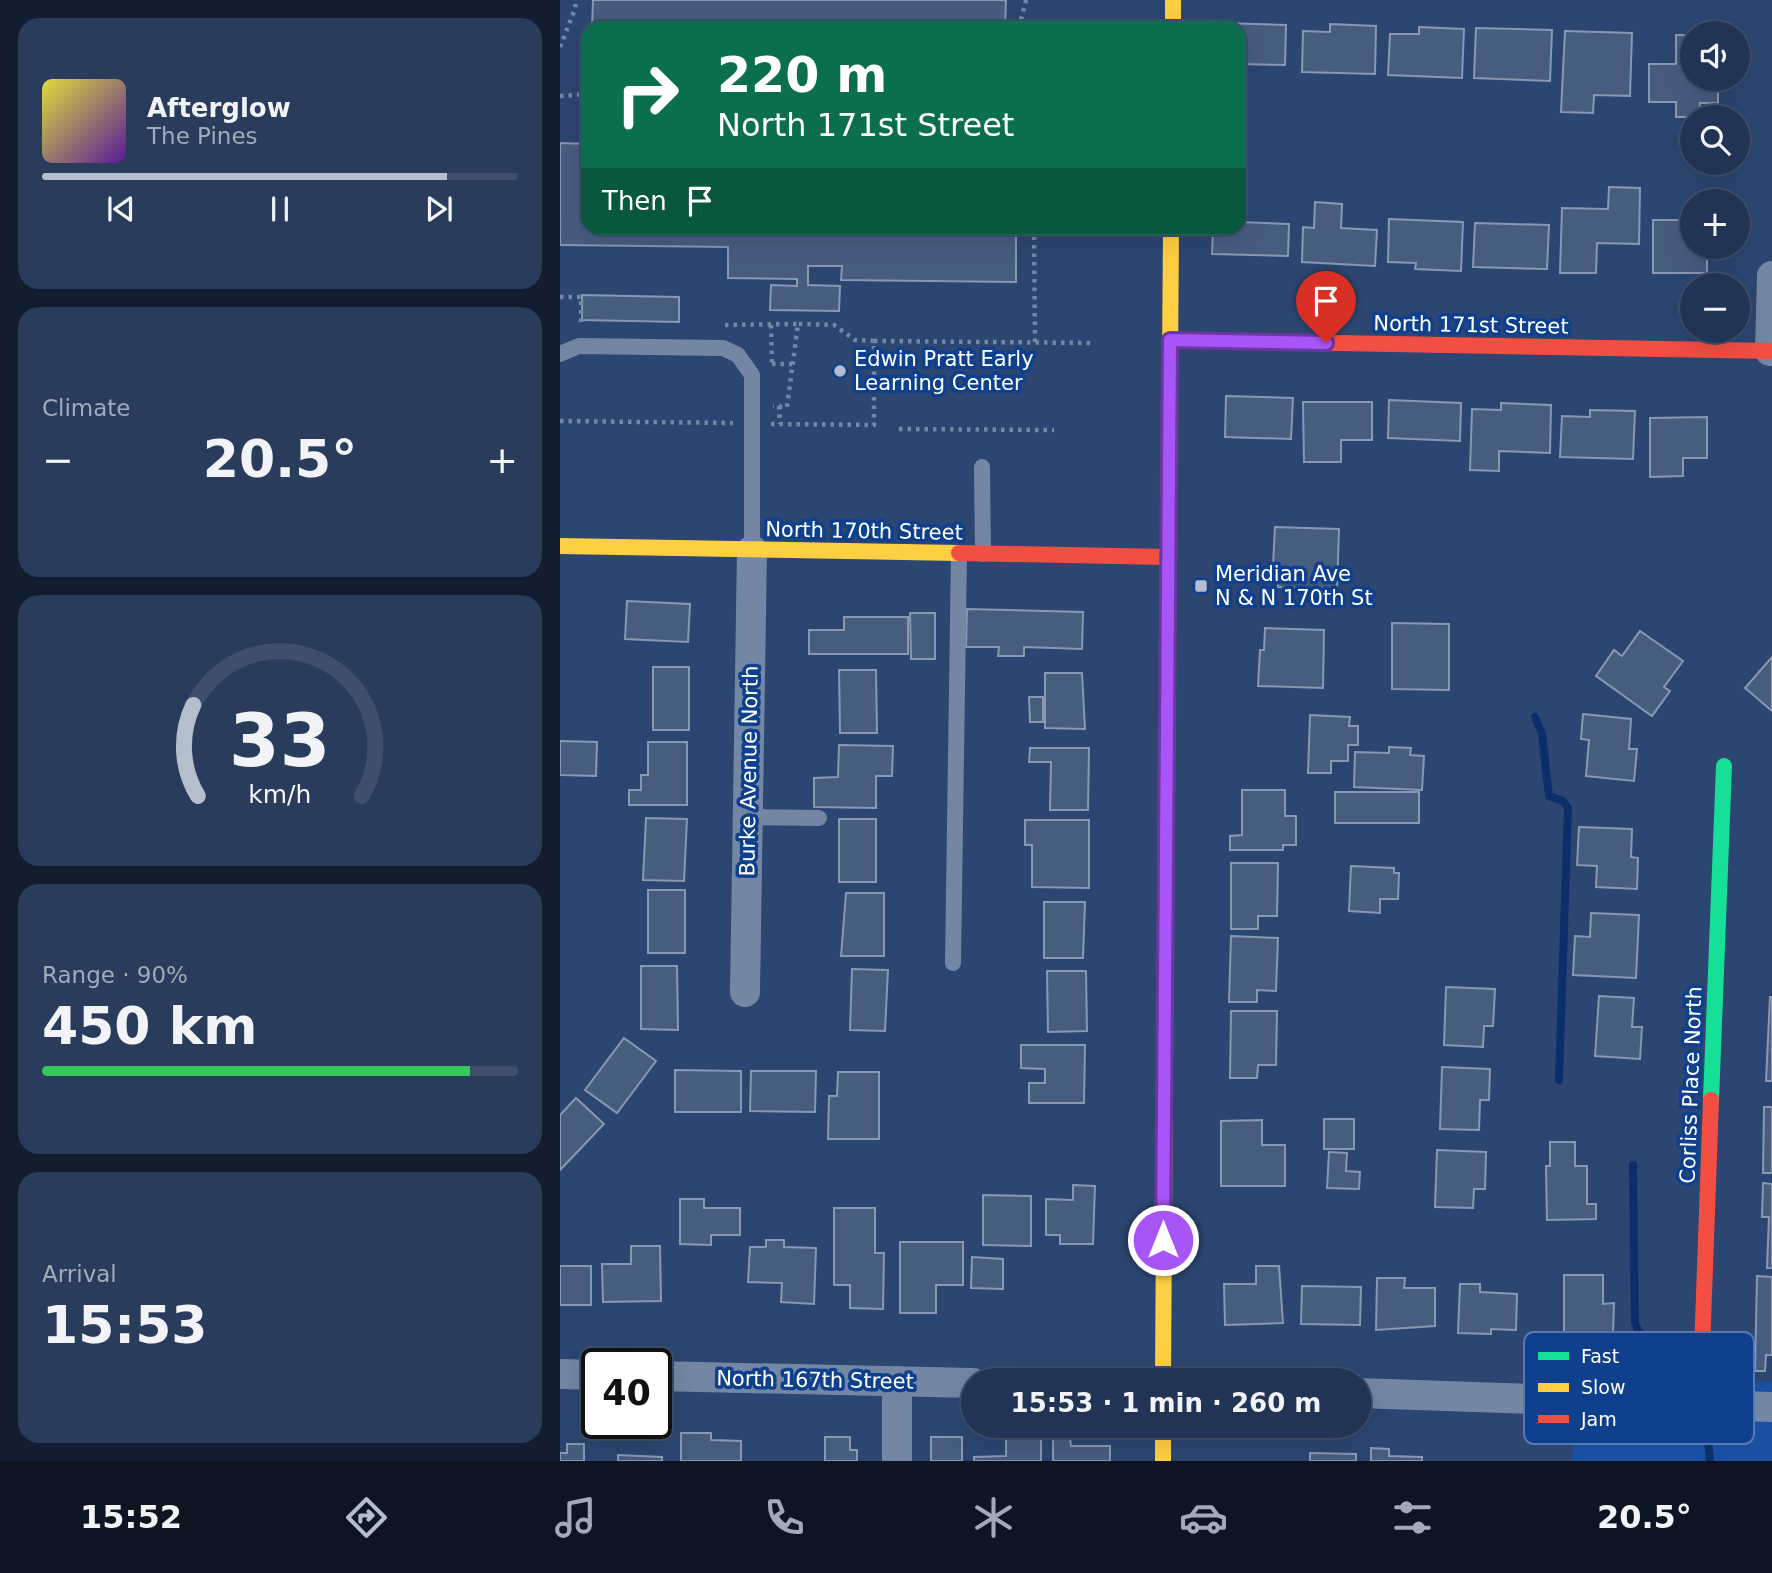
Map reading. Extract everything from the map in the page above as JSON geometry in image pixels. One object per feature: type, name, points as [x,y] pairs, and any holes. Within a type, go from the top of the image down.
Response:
[{"type":"street","points":[[1173,0],[1173,21]]},
{"type":"street","points":[[1163,1368],[1171,235]]},
{"type":"street","points":[[1771,351],[1772,276]]},
{"type":"street","name":"North 171st Street","points":[[1170,340],[1771,351]]},
{"type":"street","name":"North 170th Street","points":[[560,546],[1167,556]]},
{"type":"street","name":"Burke Avenue North","points":[[745,992],[752,550]]},
{"type":"street","name":"Corliss Place North","points":[[1703,1332],[1724,766]]},
{"type":"street","points":[[560,1374],[581,1375]]},
{"type":"street","name":"North 167th Street","points":[[672,1376],[961,1383]]},
{"type":"street","points":[[897,1381],[897,1461]]},
{"type":"street","points":[[1371,1394],[1524,1400]]},
{"type":"street","points":[[1754,1407],[1772,1407]]},
{"type":"street","points":[[1163,1438],[1163,1461]]},
{"type":"lane","points":[[560,354],[579,346],[723,348],[738,355],[752,375],[752,550]]},
{"type":"lane","points":[[982,467],[983,554]]},
{"type":"lane","points":[[953,963],[959,553]]},
{"type":"lane","points":[[748,817],[819,818]]},
{"type":"path","points":[[560,47],[576,0]]},
{"type":"path","points":[[1021,21],[1026,0]]},
{"type":"path","points":[[560,96],[581,94]]},
{"type":"path","points":[[1034,235],[1035,342]]},
{"type":"path","points":[[560,297],[580,297],[580,325]]},
{"type":"path","points":[[773,396],[773,406],[787,407],[798,324]]},
{"type":"path","points":[[717,325],[834,325],[855,340],[874,341],[1093,343]]},
{"type":"path","points":[[771,325],[772,375]]},
{"type":"path","points":[[770,424],[876,425],[874,341]]},
{"type":"path","points":[[772,364],[793,364]]},
{"type":"path","points":[[779,407],[779,424]]},
{"type":"path","points":[[560,421],[745,424]]},
{"type":"path","points":[[899,429],[1054,430]]},
{"type":"shaded area","points":[[1754,1382],[1772,1382],[1772,1461],[1571,1461],[1574,1444],[1754,1444]]},
{"type":"building","points":[[593,0],[1006,0],[1005,21],[592,21]]},
{"type":"building","points":[[1246,24],[1286,25],[1285,65],[1246,64]]},
{"type":"building","points":[[1330,24],[1376,26],[1375,74],[1302,72],[1303,31],[1330,32]]},
{"type":"building","points":[[1419,27],[1464,29],[1462,78],[1388,75],[1390,34],[1419,34]]},
{"type":"building","points":[[1476,28],[1552,30],[1550,81],[1474,78]]},
{"type":"building","points":[[1565,31],[1632,33],[1630,96],[1594,95],[1593,113],[1561,112]]},
{"type":"building","points":[[1676,35],[1680,35],[1680,91],[1718,91],[1718,103],[1680,105],[1680,117],[1676,117],[1676,102],[1649,102],[1649,64],[1676,64]]},
{"type":"building","points":[[560,143],[581,144],[581,235],[1016,235],[1016,282],[841,280],[842,266],[808,266],[808,285],[840,286],[839,311],[770,310],[771,285],[797,286],[797,279],[728,278],[728,247],[560,245]]},
{"type":"building","points":[[1609,187],[1640,188],[1639,244],[1597,243],[1596,273],[1560,273],[1562,208],[1608,209]]},
{"type":"building","points":[[1315,202],[1342,204],[1341,228],[1377,230],[1375,266],[1302,262],[1303,227],[1314,228]]},
{"type":"building","points":[[1389,219],[1463,222],[1461,271],[1415,269],[1416,263],[1388,262]]},
{"type":"building","points":[[1653,220],[1680,220],[1680,259],[1707,259],[1707,273],[1653,273]]},
{"type":"building","points":[[1246,222],[1289,224],[1288,256],[1212,254],[1213,235],[1246,235]]},
{"type":"building","points":[[1475,223],[1549,225],[1547,269],[1473,267]]},
{"type":"building","points":[[582,295],[679,297],[679,322],[582,320]]},
{"type":"building","points":[[1226,396],[1293,398],[1291,439],[1225,437]]},
{"type":"building","points":[[1389,400],[1461,403],[1460,441],[1388,438]]},
{"type":"building","points":[[1303,402],[1372,402],[1372,440],[1341,440],[1341,462],[1304,462]]},
{"type":"building","points":[[1501,403],[1551,405],[1550,453],[1499,451],[1499,471],[1470,470],[1472,409],[1501,410]]},
{"type":"building","points":[[1590,410],[1635,411],[1633,459],[1560,457],[1562,416],[1590,417]]},
{"type":"building","points":[[1707,417],[1707,458],[1683,458],[1683,476],[1650,477],[1650,418]]},
{"type":"building","points":[[1275,527],[1339,529],[1337,589],[1278,587],[1278,565],[1273,565]]},
{"type":"building","points":[[627,601],[690,604],[688,642],[625,639]]},
{"type":"building","points":[[967,609],[1083,612],[1082,649],[1024,647],[1024,656],[998,656],[999,647],[966,647]]},
{"type":"building","points":[[910,613],[935,613],[935,659],[911,659]]},
{"type":"building","points":[[844,617],[908,617],[908,654],[809,654],[809,630],[844,630]]},
{"type":"building","points":[[1392,623],[1449,624],[1449,690],[1392,689]]},
{"type":"building","points":[[1265,628],[1324,630],[1323,688],[1258,686],[1260,650],[1264,650]]},
{"type":"building","points":[[1640,631],[1683,661],[1664,687],[1670,691],[1652,716],[1596,676],[1614,650],[1622,656]]},
{"type":"building","points":[[1772,657],[1772,711],[1745,688]]},
{"type":"building","points":[[653,667],[689,667],[689,730],[653,730]]},
{"type":"building","points":[[839,670],[876,670],[877,733],[840,733]]},
{"type":"building","points":[[1045,673],[1082,673],[1085,729],[1045,728]]},
{"type":"building","points":[[1029,697],[1043,697],[1043,722],[1030,722]]},
{"type":"building","points":[[1583,714],[1631,719],[1629,749],[1637,749],[1634,781],[1586,776],[1589,740],[1581,739]]},
{"type":"building","points":[[1310,715],[1350,717],[1349,726],[1358,726],[1358,745],[1348,745],[1348,761],[1331,761],[1331,773],[1308,773]]},
{"type":"building","points":[[560,741],[597,742],[596,776],[560,775]]},
{"type":"building","points":[[648,742],[687,742],[687,805],[629,805],[629,790],[641,790],[641,775],[648,775]]},
{"type":"building","points":[[839,745],[893,746],[892,776],[876,776],[876,808],[814,807],[814,778],[838,777]]},
{"type":"building","points":[[1389,747],[1411,748],[1410,755],[1424,756],[1422,790],[1354,787],[1355,752],[1389,753]]},
{"type":"building","points":[[1030,748],[1089,748],[1088,810],[1050,810],[1051,762],[1029,762]]},
{"type":"building","points":[[1242,790],[1285,790],[1285,816],[1296,816],[1296,845],[1283,845],[1283,850],[1230,850],[1230,836],[1242,835]]},
{"type":"building","points":[[1335,792],[1419,792],[1419,823],[1335,823]]},
{"type":"building","points":[[646,818],[687,819],[684,881],[643,880]]},
{"type":"building","points":[[839,819],[876,819],[876,882],[839,882]]},
{"type":"building","points":[[1025,820],[1089,820],[1089,888],[1032,887],[1032,845],[1025,845]]},
{"type":"building","points":[[1579,827],[1632,829],[1631,857],[1638,858],[1637,889],[1596,887],[1597,866],[1577,865]]},
{"type":"building","points":[[1231,863],[1278,863],[1277,916],[1258,916],[1258,929],[1231,929]]},
{"type":"building","points":[[1351,866],[1394,868],[1394,873],[1399,873],[1398,899],[1380,899],[1380,913],[1349,911]]},
{"type":"building","points":[[648,890],[685,890],[685,953],[648,953]]},
{"type":"building","points":[[846,893],[884,893],[884,956],[841,956]]},
{"type":"building","points":[[1044,902],[1085,902],[1083,958],[1044,958]]},
{"type":"building","points":[[1591,913],[1639,915],[1636,978],[1573,975],[1575,936],[1590,937]]},
{"type":"building","points":[[1231,936],[1278,938],[1276,991],[1257,990],[1257,1002],[1229,1002]]},
{"type":"building","points":[[641,966],[677,966],[678,1030],[641,1029]]},
{"type":"building","points":[[852,969],[888,970],[885,1031],[850,1030]]},
{"type":"building","points":[[1047,971],[1086,971],[1087,1031],[1048,1032]]},
{"type":"building","points":[[1446,987],[1495,989],[1493,1026],[1484,1026],[1483,1047],[1444,1045]]},
{"type":"building","points":[[1599,996],[1634,998],[1632,1027],[1642,1027],[1640,1059],[1595,1056]]},
{"type":"building","points":[[1770,997],[1772,1081],[1766,1081]]},
{"type":"building","points":[[1231,1011],[1277,1011],[1276,1065],[1258,1065],[1257,1078],[1230,1078]]},
{"type":"building","points":[[624,1038],[656,1061],[617,1113],[585,1090]]},
{"type":"building","points":[[1021,1045],[1085,1045],[1084,1103],[1029,1103],[1029,1083],[1045,1083],[1045,1069],[1021,1068]]},
{"type":"building","points":[[1442,1067],[1490,1069],[1489,1100],[1480,1100],[1479,1130],[1440,1129]]},
{"type":"building","points":[[675,1070],[741,1071],[741,1112],[675,1112]]},
{"type":"building","points":[[751,1071],[816,1071],[815,1112],[750,1111]]},
{"type":"building","points":[[838,1072],[879,1072],[879,1139],[828,1139],[829,1096],[837,1096]]},
{"type":"building","points":[[576,1098],[604,1124],[560,1170],[560,1115]]},
{"type":"building","points":[[1764,1107],[1772,1107],[1772,1173],[1763,1173]]},
{"type":"building","points":[[1324,1119],[1354,1119],[1354,1149],[1324,1149]]},
{"type":"building","points":[[1262,1120],[1262,1145],[1285,1145],[1285,1186],[1221,1186],[1221,1121]]},
{"type":"building","points":[[1550,1142],[1575,1142],[1575,1166],[1587,1166],[1587,1204],[1596,1204],[1596,1219],[1547,1220],[1546,1166],[1550,1166]]},
{"type":"building","points":[[1437,1150],[1486,1152],[1485,1189],[1474,1189],[1473,1208],[1435,1207]]},
{"type":"building","points":[[1329,1152],[1347,1153],[1346,1171],[1360,1172],[1359,1189],[1327,1188]]},
{"type":"building","points":[[1763,1183],[1772,1184],[1772,1268],[1767,1268],[1769,1217],[1762,1217]]},
{"type":"building","points":[[1073,1185],[1095,1186],[1093,1244],[1060,1244],[1060,1235],[1046,1235],[1046,1199],[1073,1200]]},
{"type":"building","points":[[983,1195],[1031,1196],[1031,1246],[983,1245]]},
{"type":"building","points":[[680,1199],[704,1199],[704,1208],[740,1208],[740,1235],[711,1235],[711,1245],[680,1244]]},
{"type":"building","points":[[834,1208],[875,1208],[875,1253],[884,1253],[883,1309],[850,1308],[850,1285],[834,1285]]},
{"type":"building","points":[[766,1240],[784,1240],[784,1247],[816,1248],[814,1304],[781,1302],[782,1283],[748,1282],[750,1247],[766,1247]]},
{"type":"building","points":[[900,1242],[963,1242],[963,1285],[936,1285],[936,1313],[900,1313]]},
{"type":"building","points":[[631,1246],[660,1246],[661,1301],[603,1302],[602,1264],[631,1264]]},
{"type":"building","points":[[972,1257],[1003,1259],[1003,1289],[971,1288]]},
{"type":"building","points":[[560,1266],[591,1266],[591,1305],[560,1305]]},
{"type":"building","points":[[1256,1266],[1279,1266],[1283,1323],[1225,1325],[1224,1284],[1256,1284]]},
{"type":"building","points":[[1564,1275],[1603,1275],[1603,1304],[1614,1303],[1613,1332],[1564,1332]]},
{"type":"building","points":[[1757,1276],[1772,1277],[1772,1355],[1766,1355],[1765,1371],[1755,1371]]},
{"type":"building","points":[[1377,1278],[1405,1278],[1404,1288],[1435,1288],[1435,1326],[1376,1330]]},
{"type":"building","points":[[1460,1284],[1480,1284],[1480,1292],[1517,1294],[1516,1330],[1491,1329],[1491,1334],[1458,1333]]},
{"type":"building","points":[[1302,1286],[1361,1287],[1360,1325],[1301,1324]]},
{"type":"building","points":[[681,1433],[711,1433],[711,1440],[741,1441],[741,1461],[681,1461]]},
{"type":"building","points":[[825,1437],[850,1437],[850,1450],[857,1450],[857,1461],[825,1461]]},
{"type":"building","points":[[931,1437],[962,1438],[962,1461],[931,1461]]},
{"type":"building","points":[[1006,1438],[1041,1438],[1041,1461],[974,1461],[974,1457],[1006,1456]]},
{"type":"building","points":[[1053,1438],[1070,1438],[1071,1446],[1110,1446],[1110,1461],[1053,1461]]},
{"type":"building","points":[[567,1444],[584,1444],[584,1461],[560,1461],[560,1453],[567,1453]]},
{"type":"building","points":[[1371,1448],[1389,1449],[1389,1456],[1422,1457],[1422,1461],[1371,1461]]},
{"type":"building","points":[[1310,1453],[1356,1454],[1356,1461],[1310,1461]]},
{"type":"building","points":[[618,1455],[662,1457],[662,1461],[618,1461]]},
{"type":"waterway","points":[[1535,717],[1542,734],[1549,796],[1563,801],[1568,808],[1559,1080]]},
{"type":"waterway","points":[[1633,1165],[1635,1323],[1639,1332]]},
{"type":"waterway","points":[[1708,1444],[1710,1461]]},
{"type":"traffic: fast","points":[[1165,1070],[1167,764]]},
{"type":"traffic: fast","points":[[1711,1100],[1724,766]]},
{"type":"traffic: slow","points":[[1173,0],[1173,21]]},
{"type":"traffic: slow","points":[[1167,764],[1171,235]]},
{"type":"traffic: slow","points":[[560,546],[959,553]]},
{"type":"traffic: slow","points":[[1163,1368],[1165,1070]]},
{"type":"traffic: slow","points":[[1163,1438],[1163,1461]]},
{"type":"traffic: jam","points":[[1170,340],[1772,351]]},
{"type":"traffic: jam","points":[[959,553],[1167,557]]},
{"type":"traffic: jam","points":[[1703,1332],[1711,1100]]},
{"type":"place","name":"Edwin Pratt Early Learning Center","points":[[840,371]]},
{"type":"place","name":"Meridian Ave N & N 170th St","points":[[1201,586]]},
{"type":"route","points":[[1163,1240],[1170,340],[1326,343]]}]
